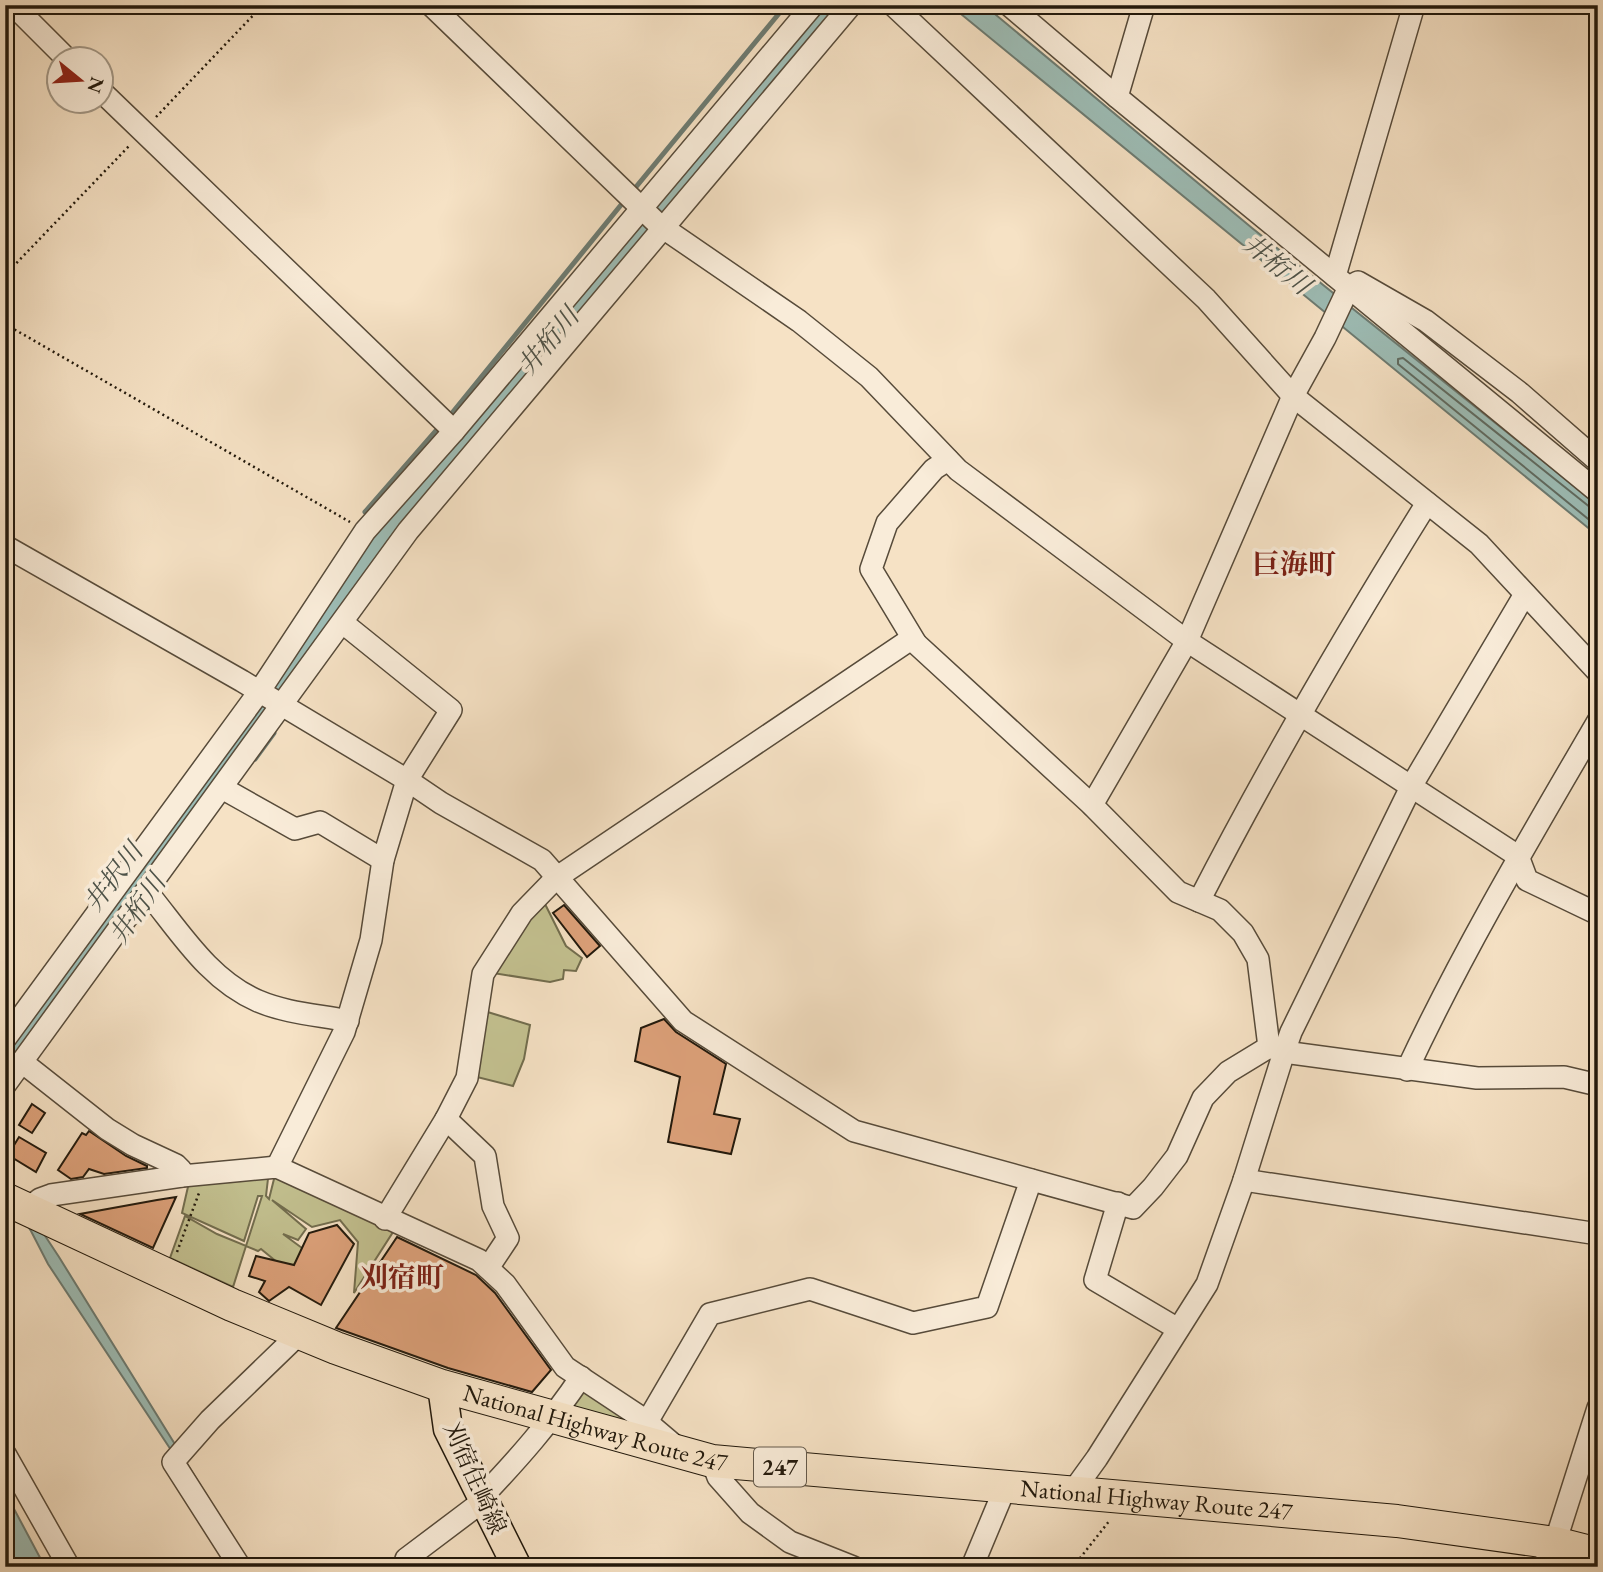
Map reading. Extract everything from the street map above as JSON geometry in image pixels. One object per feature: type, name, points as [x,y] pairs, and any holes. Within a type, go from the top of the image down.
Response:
[{"type":"highway","name":"National Highway Route 247","points":[[16,1204],[300,1333],[442,1386],[699,1458],[1071,1494],[1397,1521],[1549,1555],[1598,1554]]},
{"type":"main road","name":"刈宿住崎線","points":[[442,1386],[448,1429],[517,1567]]},
{"type":"street","points":[[13,5],[54,46]]},
{"type":"street","points":[[431,5],[662,226],[799,321],[869,377],[969,479],[1187,641],[1518,856],[1527,880],[1598,914]]},
{"type":"street","points":[[5,1039],[259,692],[366,531],[454,431],[813,5]]},
{"type":"street","points":[[5,1085],[27,1066],[222,788],[408,531],[662,226],[851,5]]},
{"type":"street","points":[[893,5],[1206,299],[1293,396],[1479,544],[1598,672]]},
{"type":"street","points":[[1009,5],[1343,287],[1598,492]]},
{"type":"street","points":[[1117,97],[1144,5]]},
{"type":"street","points":[[1092,805],[1187,641],[1293,396],[1325,338],[1343,287],[1413,5]]},
{"type":"street","points":[[116,106],[454,431]]},
{"type":"street","points":[[1343,287],[1358,282],[1426,321],[1596,453]]},
{"type":"street","points":[[915,642],[871,569],[887,523],[934,469],[948,460]]},
{"type":"street","points":[[1199,901],[1237,828],[1366,601],[1427,503]]},
{"type":"street","points":[[5,546],[259,692],[441,803],[542,860],[683,1021],[854,1131],[1133,1208],[1177,1156],[1203,1098],[1228,1072],[1276,1049],[1291,1032],[1412,785],[1525,594]]},
{"type":"street","points":[[277,1167],[344,1032],[371,940],[383,860],[407,780],[451,710],[343,623]]},
{"type":"street","points":[[385,1219],[446,1119],[467,1078],[483,974],[522,913],[556,878],[911,639],[1092,805],[1178,892],[1220,910],[1243,933],[1258,959],[1276,1049],[1244,1180],[1207,1284],[1071,1494]]},
{"type":"street","points":[[1407,1070],[1443,994],[1518,856],[1598,721]]},
{"type":"street","points":[[222,788],[295,829],[320,822],[383,860]]},
{"type":"street","points":[[148,893],[206,965],[239,992],[283,1009],[348,1020]]},
{"type":"street","points":[[1276,1049],[1477,1078],[1564,1077],[1598,1085]]},
{"type":"street","points":[[27,1066],[107,1129],[176,1165],[181,1170],[182,1177]]},
{"type":"street","points":[[446,1119],[485,1156],[493,1206],[508,1238],[488,1268]]},
{"type":"street","points":[[16,1204],[51,1195],[277,1167],[479,1260],[505,1284],[565,1367],[699,1458],[750,1513],[790,1542],[853,1567]]},
{"type":"street","points":[[647,1422],[710,1314],[810,1289],[913,1324],[987,1307],[1031,1180]]},
{"type":"street","points":[[1244,1180],[1598,1234]]},
{"type":"street","points":[[1118,1203],[1095,1280],[1178,1329]]},
{"type":"street","points":[[240,1567],[173,1462],[210,1420],[300,1333]]},
{"type":"street","points":[[411,1567],[406,1559],[482,1500],[554,1418],[580,1377]]},
{"type":"street","points":[[1549,1555],[1593,1441],[1598,1408]]},
{"type":"street","points":[[5,1454],[69,1567]]},
{"type":"street","points":[[972,1567],[1005,1488]]},
{"type":"path","points":[[5,275],[262,5]]},
{"type":"path","points":[[5,324],[366,531]]},
{"type":"path","points":[[168,1275],[206,1174]]},
{"type":"path","points":[[1073,1567],[1126,1498]]},
{"type":"shaded area","points":[[545,904],[566,946],[582,958],[576,971],[564,970],[563,979],[550,982],[493,973],[517,933]]},
{"type":"shaded area","points":[[481,1010],[530,1025],[524,1059],[513,1086],[473,1076]]},
{"type":"shaded area","points":[[269,1170],[266,1196],[269,1199],[276,1171],[281,1171],[393,1232],[354,1293],[358,1242],[340,1220],[312,1227],[272,1200],[306,1229],[298,1240],[283,1234],[321,1262],[317,1273],[293,1265],[283,1267],[261,1249],[258,1251],[246,1246],[262,1196],[258,1196],[244,1241],[182,1213],[190,1178]]},
{"type":"shaded area","points":[[185,1216],[246,1246],[233,1287],[170,1258]]},
{"type":"shaded area","points":[[582,1387],[645,1429],[570,1411]]},
{"type":"water","name":"井桁川","points":[[820,5],[840,5],[644,238],[5,1076],[5,1046],[370,532]]},
{"type":"water","name":"井桁川","points":[[950,5],[984,5],[1252,228],[1598,505],[1598,536]]},
{"type":"water","points":[[5,1175],[59,1257],[251,1567],[243,1567],[171,1450],[48,1264],[31,1231],[5,1192]]},
{"type":"water","points":[[5,1492],[45,1567],[5,1567]]},
{"type":"building","points":[[564,905],[600,946],[587,957],[553,913]]},
{"type":"building","points":[[664,1019],[676,1032],[726,1064],[714,1114],[740,1119],[731,1154],[668,1142],[680,1077],[635,1061],[641,1028]]},
{"type":"building","points":[[32,1104],[45,1113],[32,1133],[19,1125]]},
{"type":"building","points":[[89,1131],[147,1168],[104,1174],[89,1169],[83,1177],[71,1179],[58,1170],[82,1133],[86,1135]]},
{"type":"building","points":[[19,1137],[46,1153],[36,1172],[8,1155]]},
{"type":"building","points":[[176,1197],[153,1248],[80,1214],[157,1200]]},
{"type":"building","points":[[337,1225],[354,1244],[321,1305],[289,1287],[269,1301],[259,1292],[265,1281],[249,1276],[256,1256],[294,1265],[309,1233]]},
{"type":"building","points":[[397,1237],[476,1275],[495,1293],[551,1370],[532,1392],[448,1368],[336,1328]]},
{"type":"waterway","points":[[631,193],[786,5]]},
{"type":"waterway","name":"井桁川","points":[[448,418],[625,200]]},
{"type":"waterway","points":[[365,512],[441,425]]},
{"type":"waterway","points":[[255,759],[274,733]]},
{"type":"district","name":"巨海町","points":[[1294,564]]},
{"type":"district","name":"刈宿町","points":[[402,1277]]},
{"type":"water label","name":"井択川","points":[[113,877]]}]
